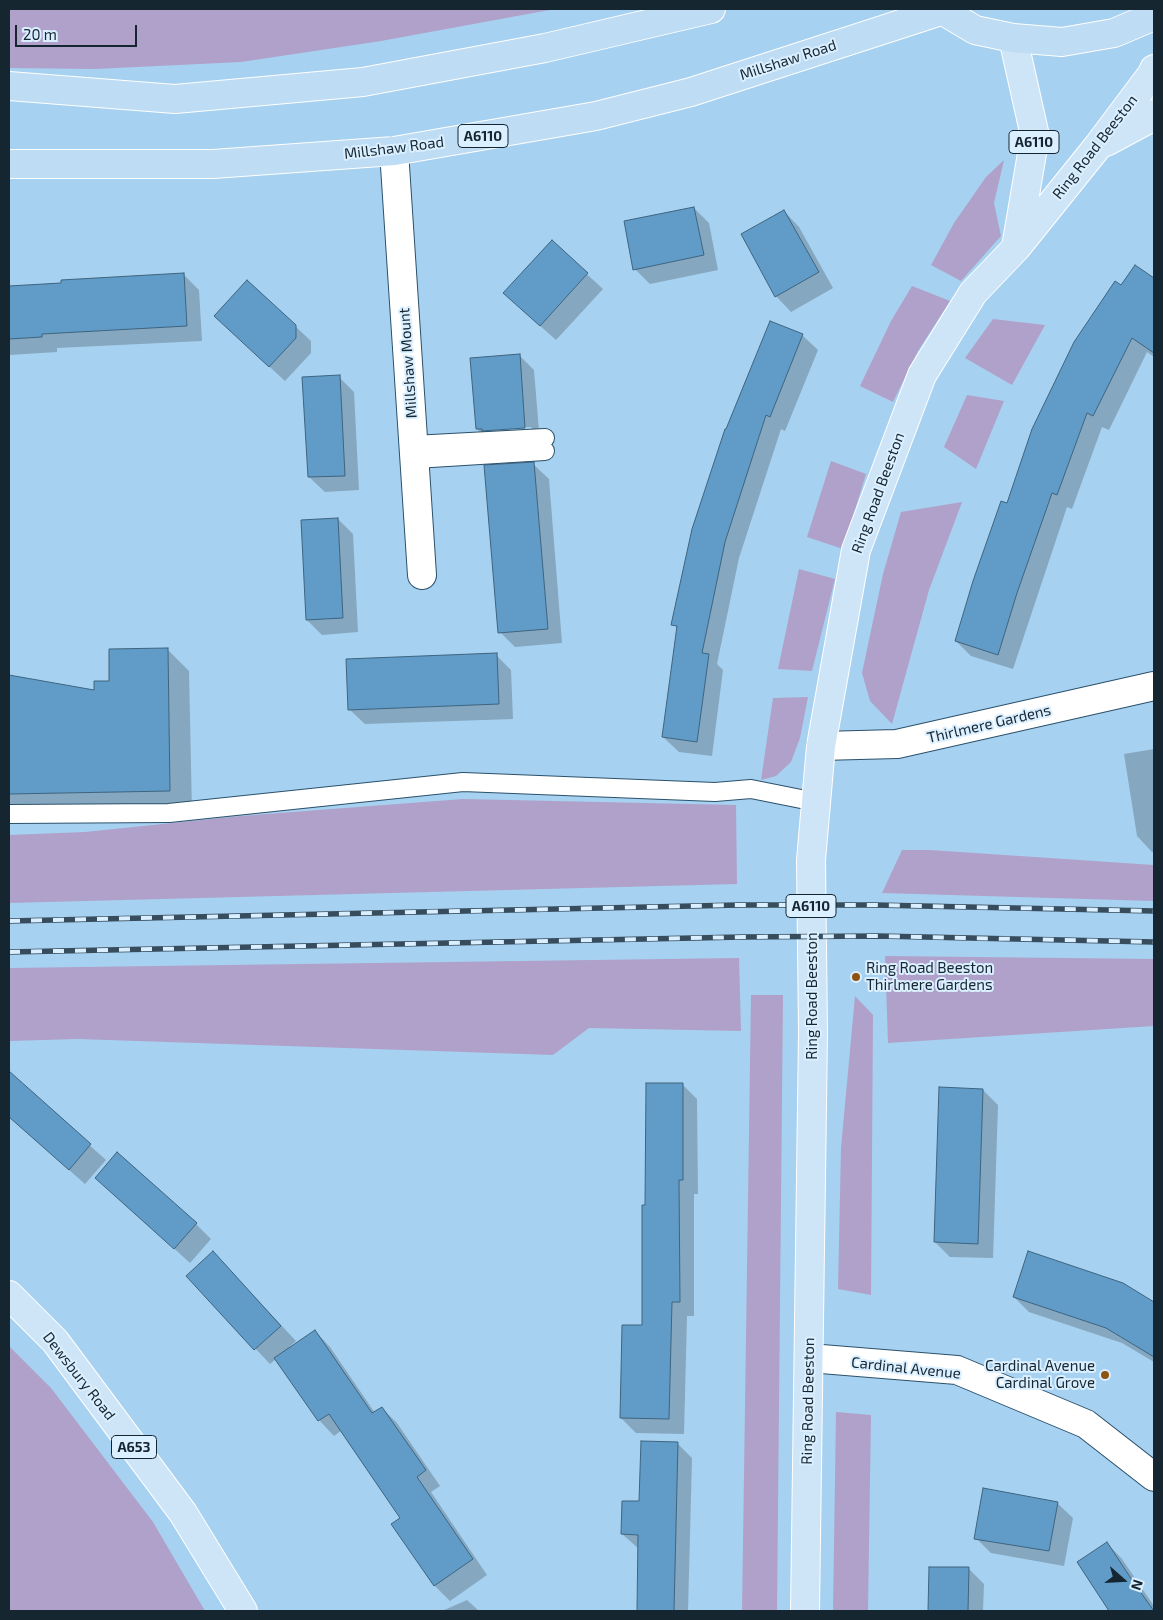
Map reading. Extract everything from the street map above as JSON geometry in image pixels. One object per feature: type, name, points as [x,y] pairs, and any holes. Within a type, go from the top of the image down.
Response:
[{"type":"highway","points":[[9,86],[175,100],[363,82],[545,48],[711,9]]},
{"type":"highway","points":[[941,10],[975,30],[1013,38],[1062,42],[1114,33],[1154,16]]},
{"type":"highway","name":"Millshaw Road","points":[[9,164],[214,164],[394,150],[606,114],[691,92],[941,10]]},
{"type":"main road","name":"A6110","points":[[1013,38],[1035,136],[1016,248]]},
{"type":"main road","name":"Ring Road Beeston","points":[[805,1611],[813,1032],[811,860],[821,746],[856,550],[922,374],[973,293],[1016,248],[1098,146],[1154,69]]},
{"type":"main road","points":[[1098,146],[1147,120],[1154,114]]},
{"type":"main road","name":"Dewsbury Road","points":[[9,1295],[55,1341],[166,1490],[183,1513],[243,1611]]},
{"type":"street","name":"Millshaw Mount","points":[[394,150],[422,575]]},
{"type":"street","name":"Thirlmere Gardens","points":[[821,746],[897,744],[1154,686]]},
{"type":"street","name":"Cardinal Avenue","points":[[809,1358],[957,1370],[1086,1424],[1154,1477]]},
{"type":"lane","points":[[414,452],[545,444]]},
{"type":"lane","points":[[9,814],[169,813],[463,782],[715,792],[750,790],[816,802]]},
{"type":"shaded area","points":[[9,9],[555,9],[381,41],[241,62],[95,69],[9,68]]},
{"type":"shaded area","points":[[1004,160],[994,203],[1001,236],[961,281],[931,265],[954,223],[986,177]]},
{"type":"shaded area","points":[[912,286],[950,301],[918,351],[893,402],[860,386],[891,321]]},
{"type":"shaded area","points":[[993,319],[1045,325],[1012,385],[965,358]]},
{"type":"shaded area","points":[[967,395],[1004,401],[976,469],[944,447]]},
{"type":"shaded area","points":[[831,461],[866,474],[843,549],[807,537]]},
{"type":"shaded area","points":[[962,502],[929,590],[892,724],[870,701],[862,673],[883,574],[901,512]]},
{"type":"shaded area","points":[[799,569],[835,579],[812,671],[778,669]]},
{"type":"shaded area","points":[[808,697],[800,738],[791,762],[776,776],[761,780],[773,698]]},
{"type":"shaded area","points":[[463,799],[736,805],[737,884],[9,903],[9,835],[85,832],[240,816]]},
{"type":"shaded area","points":[[902,850],[930,850],[1154,865],[1154,901],[882,893]]},
{"type":"shaded area","points":[[885,956],[1154,959],[1154,1026],[888,1043]]},
{"type":"shaded area","points":[[739,958],[741,1031],[589,1028],[553,1055],[78,1039],[9,1041],[9,968]]},
{"type":"shaded area","points":[[751,995],[783,995],[777,1611],[742,1611]]},
{"type":"shaded area","points":[[855,996],[873,1015],[871,1295],[838,1289],[841,1148]]},
{"type":"shaded area","points":[[9,1346],[51,1388],[153,1522],[205,1611],[9,1611]]},
{"type":"shaded area","points":[[836,1412],[871,1415],[868,1611],[833,1611]]},
{"type":"building","points":[[694,207],[704,255],[633,270],[624,221]]},
{"type":"building","points":[[784,210],[819,272],[775,297],[741,234]]},
{"type":"building","points":[[552,240],[588,273],[540,326],[503,293]]},
{"type":"building","points":[[1135,265],[1154,278],[1154,353],[1132,338],[1093,416],[1087,413],[1057,495],[1052,493],[1017,593],[998,655],[955,641],[973,581],[1001,501],[1007,503],[1032,429],[1074,342],[1115,281],[1121,285]]},
{"type":"building","points":[[184,273],[187,326],[42,334],[42,337],[9,339],[9,286],[61,283],[61,280]]},
{"type":"building","points":[[247,280],[296,325],[296,338],[269,367],[214,316]]},
{"type":"building","points":[[770,321],[803,334],[770,417],[766,415],[725,542],[702,653],[709,654],[697,742],[662,737],[677,626],[671,625],[692,529],[725,429]]},
{"type":"building","points":[[520,354],[525,428],[482,431],[482,429],[476,429],[470,358]]},
{"type":"building","points":[[340,375],[345,476],[308,477],[302,377]]},
{"type":"building","points":[[534,462],[548,629],[498,633],[484,465]]},
{"type":"building","points":[[338,518],[343,618],[306,620],[301,520]]},
{"type":"building","points":[[168,648],[170,791],[9,794],[9,675],[94,690],[94,681],[109,681],[109,649]]},
{"type":"building","points":[[497,653],[499,704],[348,710],[346,659]]},
{"type":"building","points":[[9,1071],[91,1144],[69,1170],[9,1117]]},
{"type":"building","points":[[646,1083],[683,1083],[683,1180],[679,1180],[680,1302],[672,1302],[669,1419],[620,1418],[622,1325],[642,1325],[642,1205],[645,1205]]},
{"type":"building","points":[[939,1087],[983,1089],[978,1244],[934,1242]]},
{"type":"building","points":[[117,1152],[197,1223],[174,1249],[95,1178]]},
{"type":"building","points":[[213,1251],[281,1326],[254,1350],[186,1276]]},
{"type":"building","points":[[1028,1251],[1123,1283],[1154,1302],[1154,1357],[1106,1328],[1013,1297]]},
{"type":"building","points":[[315,1330],[372,1413],[382,1407],[426,1470],[417,1477],[473,1559],[434,1586],[391,1524],[400,1518],[329,1414],[318,1421],[274,1358]]},
{"type":"building","points":[[641,1441],[678,1442],[674,1611],[637,1611],[638,1535],[621,1534],[622,1501],[639,1501]]},
{"type":"building","points":[[983,1488],[1058,1502],[1049,1551],[974,1539]]},
{"type":"building","points":[[1107,1542],[1154,1611],[1109,1611],[1077,1562]]},
{"type":"building","points":[[929,1567],[969,1567],[968,1611],[928,1611]]},
{"type":"railway","points":[[9,921],[739,905],[875,905],[1154,911]]},
{"type":"railway","points":[[9,952],[743,937],[878,936],[1154,942]]},
{"type":"place","name":"Ring Road Beeston Thirlmere Gardens","points":[[856,977]]},
{"type":"place","name":"Cardinal Avenue Cardinal Grove","points":[[1105,1375]]}]
